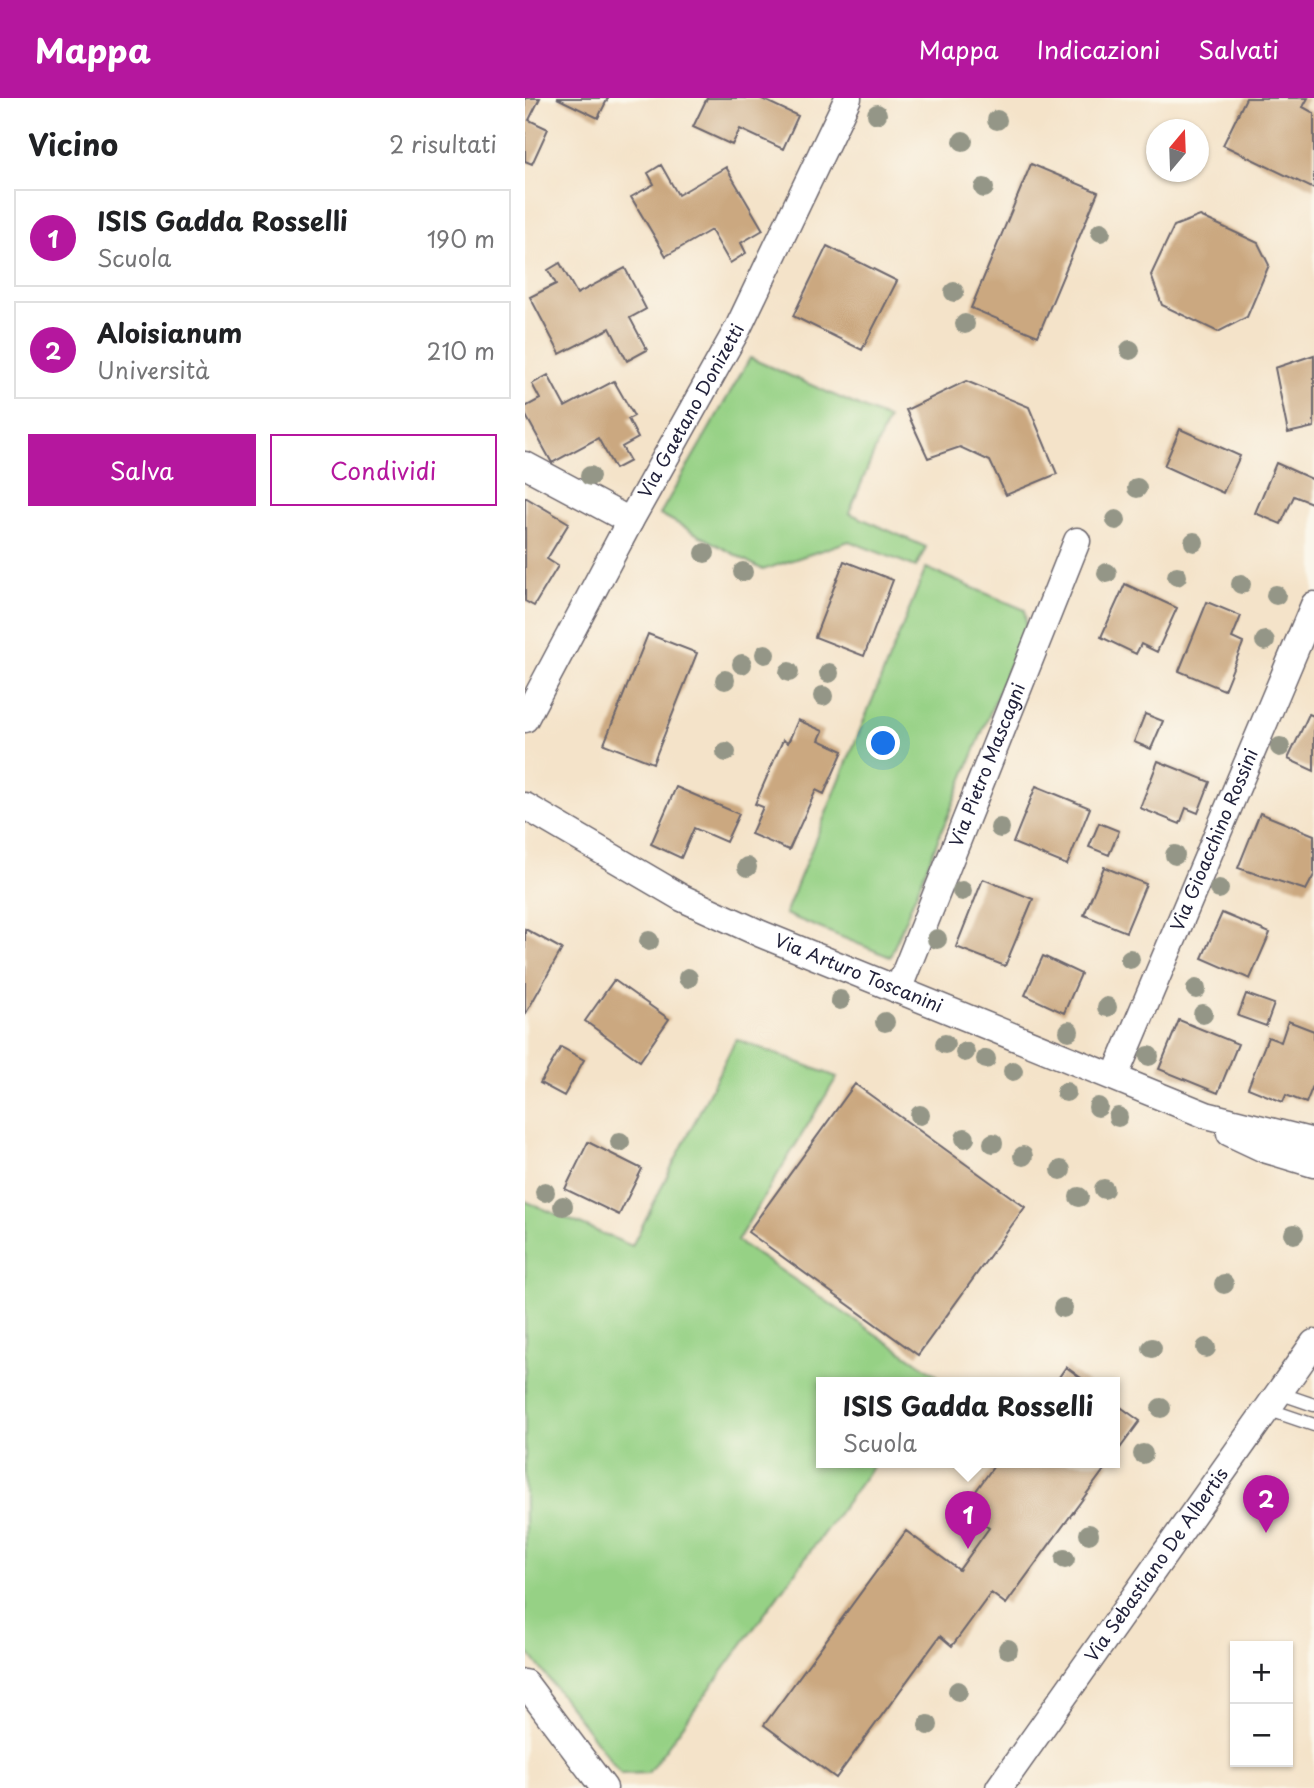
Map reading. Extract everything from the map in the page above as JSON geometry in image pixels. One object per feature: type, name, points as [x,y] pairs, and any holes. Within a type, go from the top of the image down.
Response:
[{"type":"street","name":"Via Gaetano Donizetti","points":[[525,719],[630,521],[738,328],[848,98]]},
{"type":"street","points":[[525,465],[630,521]]},
{"type":"street","name":"Via Pietro Mascagni","points":[[898,990],[1077,541]]},
{"type":"street","name":"Via Gioacchino Rossini","points":[[1115,1076],[1314,605]]},
{"type":"street","name":"Via Arturo Toscanini","points":[[525,806],[682,898],[761,934],[1206,1115]]},
{"type":"street","points":[[1206,1115],[1314,1142]]},
{"type":"street","points":[[1206,1115],[1230,1132],[1264,1149],[1314,1164]]},
{"type":"street","name":"Via Sebastiano De Albertis","points":[[999,1788],[1314,1343]]},
{"type":"street","points":[[525,1683],[604,1788]]},
{"type":"lane","points":[[1273,1401],[1314,1405]]},
{"type":"lane","points":[[1273,1401],[1314,1425]]},
{"type":"green space","points":[[750,358],[888,419],[849,513],[926,547],[916,567],[849,541],[763,570],[660,514]]},
{"type":"green space","points":[[926,568],[1025,610],[1026,625],[890,957],[785,914]]},
{"type":"green space","points":[[736,1039],[837,1077],[737,1241],[938,1376],[816,1377],[816,1468],[871,1468],[648,1773],[621,1774],[525,1648],[525,1201],[632,1246]]},
{"type":"building","points":[[525,98],[540,98],[529,120],[548,129],[532,164],[525,161]]},
{"type":"building","points":[[557,98],[608,98],[598,118]]},
{"type":"building","points":[[707,98],[760,98],[798,116],[783,149],[740,129],[732,145],[693,127]]},
{"type":"building","points":[[1246,98],[1308,98],[1303,107],[1314,113],[1314,189],[1223,145]]},
{"type":"building","points":[[1031,164],[1098,192],[1038,336],[971,308]]},
{"type":"building","points":[[661,165],[678,195],[726,167],[763,230],[741,243],[746,253],[730,263],[711,230],[666,256],[631,197],[654,184],[648,173]]},
{"type":"building","points":[[1200,216],[1258,243],[1269,265],[1247,317],[1218,332],[1162,305],[1151,275],[1174,226]]},
{"type":"building","points":[[827,246],[897,281],[862,350],[793,316]]},
{"type":"building","points":[[560,263],[577,294],[625,268],[646,309],[630,318],[647,350],[627,361],[610,328],[560,354],[530,297],[556,284],[548,270]]},
{"type":"building","points":[[1314,355],[1314,427],[1288,433],[1275,368]]},
{"type":"building","points":[[548,375],[565,407],[614,381],[634,416],[628,419],[638,438],[622,447],[630,461],[615,469],[598,438],[552,463],[525,414],[525,407],[540,399],[532,384]]},
{"type":"building","points":[[966,381],[1029,407],[1057,474],[1006,495],[990,461],[960,447],[928,458],[906,410]]},
{"type":"building","points":[[1180,429],[1240,456],[1223,493],[1164,466]]},
{"type":"building","points":[[1276,463],[1314,480],[1314,504],[1294,496],[1281,524],[1255,513]]},
{"type":"building","points":[[525,497],[569,523],[547,559],[558,566],[534,606],[525,601]]},
{"type":"building","points":[[844,561],[893,580],[864,656],[815,637]]},
{"type":"building","points":[[1125,584],[1177,608],[1157,652],[1141,644],[1136,654],[1101,637]]},
{"type":"building","points":[[1207,602],[1241,616],[1232,638],[1243,643],[1224,690],[1179,671]]},
{"type":"building","points":[[648,634],[697,653],[653,763],[604,744]]},
{"type":"building","points":[[1145,714],[1163,721],[1151,749],[1134,742]]},
{"type":"building","points":[[1309,714],[1314,716],[1314,771],[1288,759]]},
{"type":"building","points":[[798,720],[823,731],[819,740],[843,751],[824,794],[816,790],[789,850],[751,834],[763,807],[755,804],[783,740],[788,743]]},
{"type":"building","points":[[1158,761],[1210,782],[1198,813],[1186,808],[1180,824],[1140,808]]},
{"type":"building","points":[[1036,786],[1090,808],[1067,865],[1013,843]]},
{"type":"building","points":[[676,787],[739,814],[726,842],[694,828],[681,858],[651,844]]},
{"type":"building","points":[[1260,813],[1314,835],[1314,875],[1306,890],[1238,868]]},
{"type":"building","points":[[1099,823],[1119,831],[1109,855],[1089,847]]},
{"type":"building","points":[[1104,867],[1146,884],[1126,932],[1084,915]]},
{"type":"building","points":[[983,879],[1033,899],[1005,966],[956,947]]},
{"type":"building","points":[[1222,913],[1270,933],[1250,979],[1202,958]]},
{"type":"building","points":[[525,929],[562,949],[525,1015]]},
{"type":"building","points":[[1043,956],[1081,974],[1064,1013],[1025,995]]},
{"type":"building","points":[[614,980],[669,1019],[640,1061],[585,1021]]},
{"type":"building","points":[[1246,994],[1274,1004],[1266,1026],[1238,1016]]},
{"type":"building","points":[[1179,1020],[1238,1044],[1218,1093],[1159,1069]]},
{"type":"building","points":[[1288,1021],[1314,1031],[1314,1083],[1306,1103],[1286,1095],[1283,1102],[1248,1088],[1268,1037],[1281,1042]]},
{"type":"building","points":[[561,1047],[584,1060],[564,1096],[540,1083]]},
{"type":"building","points":[[855,1084],[1025,1207],[918,1355],[748,1232]]},
{"type":"building","points":[[588,1142],[642,1169],[619,1215],[565,1189]]},
{"type":"building","points":[[1066,1367],[1080,1377],[1059,1377]]},
{"type":"building","points":[[1120,1407],[1140,1421],[1120,1448]]},
{"type":"building","points":[[992,1468],[1105,1468],[1006,1604],[991,1593],[952,1646],[940,1636],[836,1778],[764,1725],[906,1531],[959,1570],[989,1528],[963,1509]]},
{"type":"place","name":"Aloisianum","points":[[1266,1533]]},
{"type":"place","name":"ISIS Gadda Rosselli","points":[[968,1549]]}]
